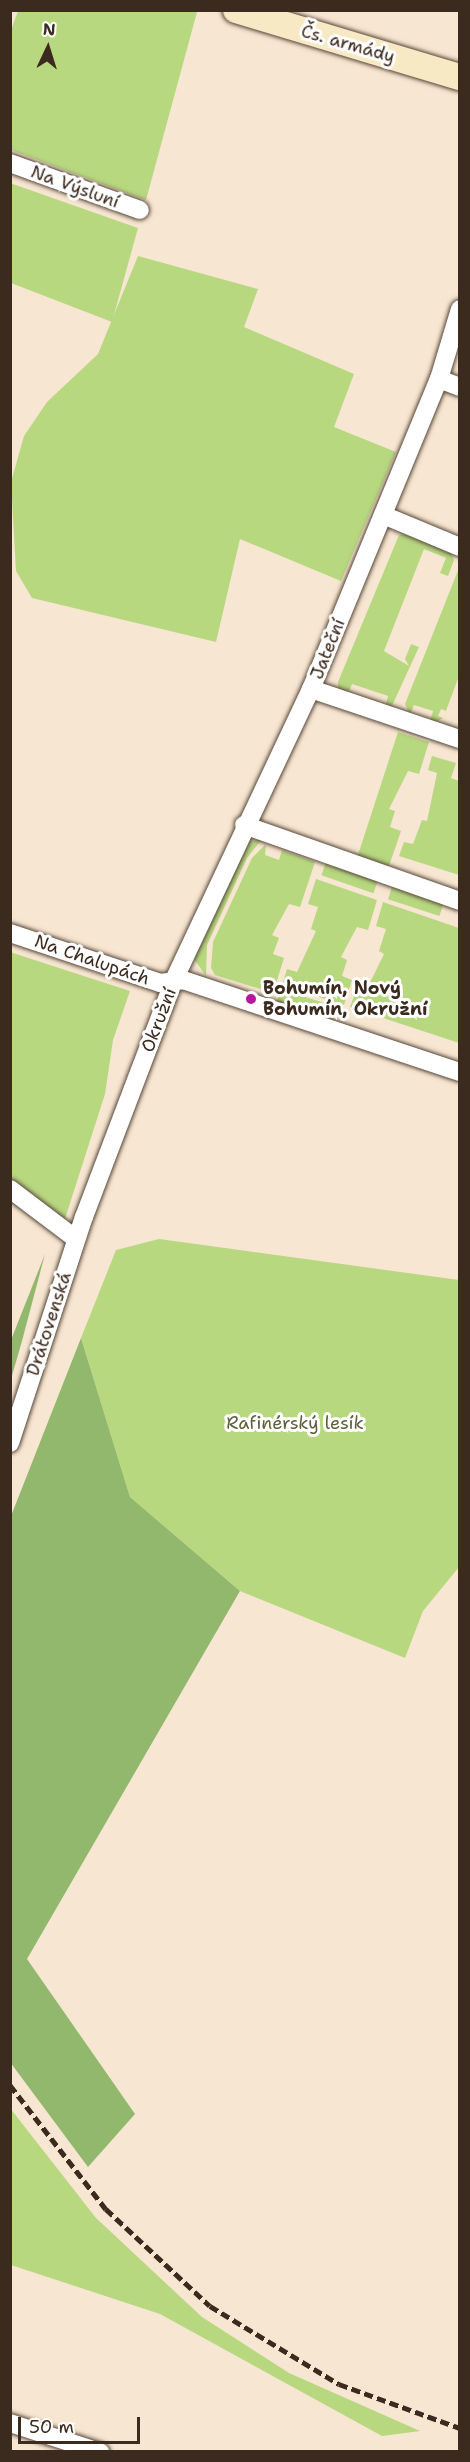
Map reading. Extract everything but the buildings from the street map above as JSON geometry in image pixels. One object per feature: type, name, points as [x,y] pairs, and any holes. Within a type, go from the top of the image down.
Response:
[{"type":"main road","name":"Čs. armády","points":[[236,10],[459,77]]},
{"type":"street","name":"Na Výsluní","points":[[10,163],[140,210]]},
{"type":"street","name":"Jateční","points":[[174,980],[244,825],[311,689],[439,379],[459,309]]},
{"type":"street","points":[[439,379],[459,387]]},
{"type":"street","points":[[383,515],[459,547]]},
{"type":"street","points":[[311,689],[459,739]]},
{"type":"street","points":[[244,825],[459,901]]},
{"type":"street","name":"Na Chalupách","points":[[10,933],[160,983],[174,980]]},
{"type":"street","name":"Okružní","points":[[76,1239],[174,980],[459,1072]]},
{"type":"street","points":[[10,1189],[76,1239]]},
{"type":"street","name":"Drátovenská","points":[[10,1443],[76,1239]]},
{"type":"street","points":[[10,2423],[78,2448],[100,2451]]},
{"type":"green space","points":[[18,11],[197,12],[146,200],[11,150],[10,33]]},
{"type":"green space","points":[[10,183],[138,228],[112,322],[11,283]]},
{"type":"green space","points":[[138,256],[258,289],[244,327],[354,374],[334,427],[396,452],[341,581],[240,539],[216,642],[32,598],[16,571],[11,482],[24,436],[47,402],[98,354]]},
{"type":"green space","points":[[406,534],[450,551],[454,560],[448,576],[440,573],[446,558],[424,549],[384,651],[409,666],[405,659],[411,644],[419,647],[391,708],[385,707],[388,696],[352,684],[348,694],[338,690],[338,682],[399,535]]},
{"type":"green space","points":[[459,568],[459,676],[446,711],[441,709],[438,716],[443,718],[435,723],[430,721],[433,711],[414,705],[410,715],[405,704]]},
{"type":"green space","points":[[398,732],[429,742],[419,774],[408,771],[389,809],[395,811],[390,827],[401,831],[388,869],[357,858]]},
{"type":"green space","points":[[432,756],[456,763],[451,778],[459,781],[459,875],[399,856],[404,842],[413,844],[422,820],[427,821],[437,773],[428,770]]},
{"type":"green space","points":[[262,839],[247,858],[207,945],[206,976],[194,959],[248,842]]},
{"type":"green space","points":[[266,844],[265,855],[279,860],[282,850],[315,862],[300,907],[289,904],[272,935],[279,938],[273,954],[284,958],[273,993],[215,975],[211,968],[213,942],[252,858]]},
{"type":"green space","points":[[326,862],[378,880],[373,893],[321,875]]},
{"type":"green space","points":[[316,879],[377,900],[368,930],[357,927],[341,957],[347,960],[342,976],[352,980],[344,1005],[282,985],[287,969],[297,972],[316,931],[311,929],[318,907],[308,904]]},
{"type":"green space","points":[[393,884],[444,901],[439,916],[388,899]]},
{"type":"green space","points":[[383,902],[459,928],[459,1043],[350,1007],[356,991],[365,993],[384,954],[379,951],[386,929],[376,926]]},
{"type":"green space","points":[[10,952],[130,991],[113,1040],[105,1094],[64,1222],[33,1194],[11,1182]]},
{"type":"green space","points":[[281,989],[338,1008],[334,1020],[277,1001]]},
{"type":"green space","name":"Rafinérský lesík","points":[[159,1239],[459,1280],[459,1567],[423,1611],[405,1658],[240,1591],[130,1497],[81,1338],[116,1250]]},
{"type":"green space","points":[[45,1254],[22,1341],[11,1379],[11,1340]]},
{"type":"green space","points":[[81,1338],[130,1497],[240,1591],[27,1959],[135,2114],[88,2167],[10,2062],[11,1516]]},
{"type":"green space","points":[[10,2108],[96,2218],[202,2317],[289,2373],[420,2431],[382,2436],[160,2314],[11,2265]]},
{"type":"railway","points":[[10,2085],[106,2209],[210,2306],[339,2384],[460,2428]]},
{"type":"place","name":"Bohumín, Nový Bohumín, Okružní","points":[[251,999]]}]
